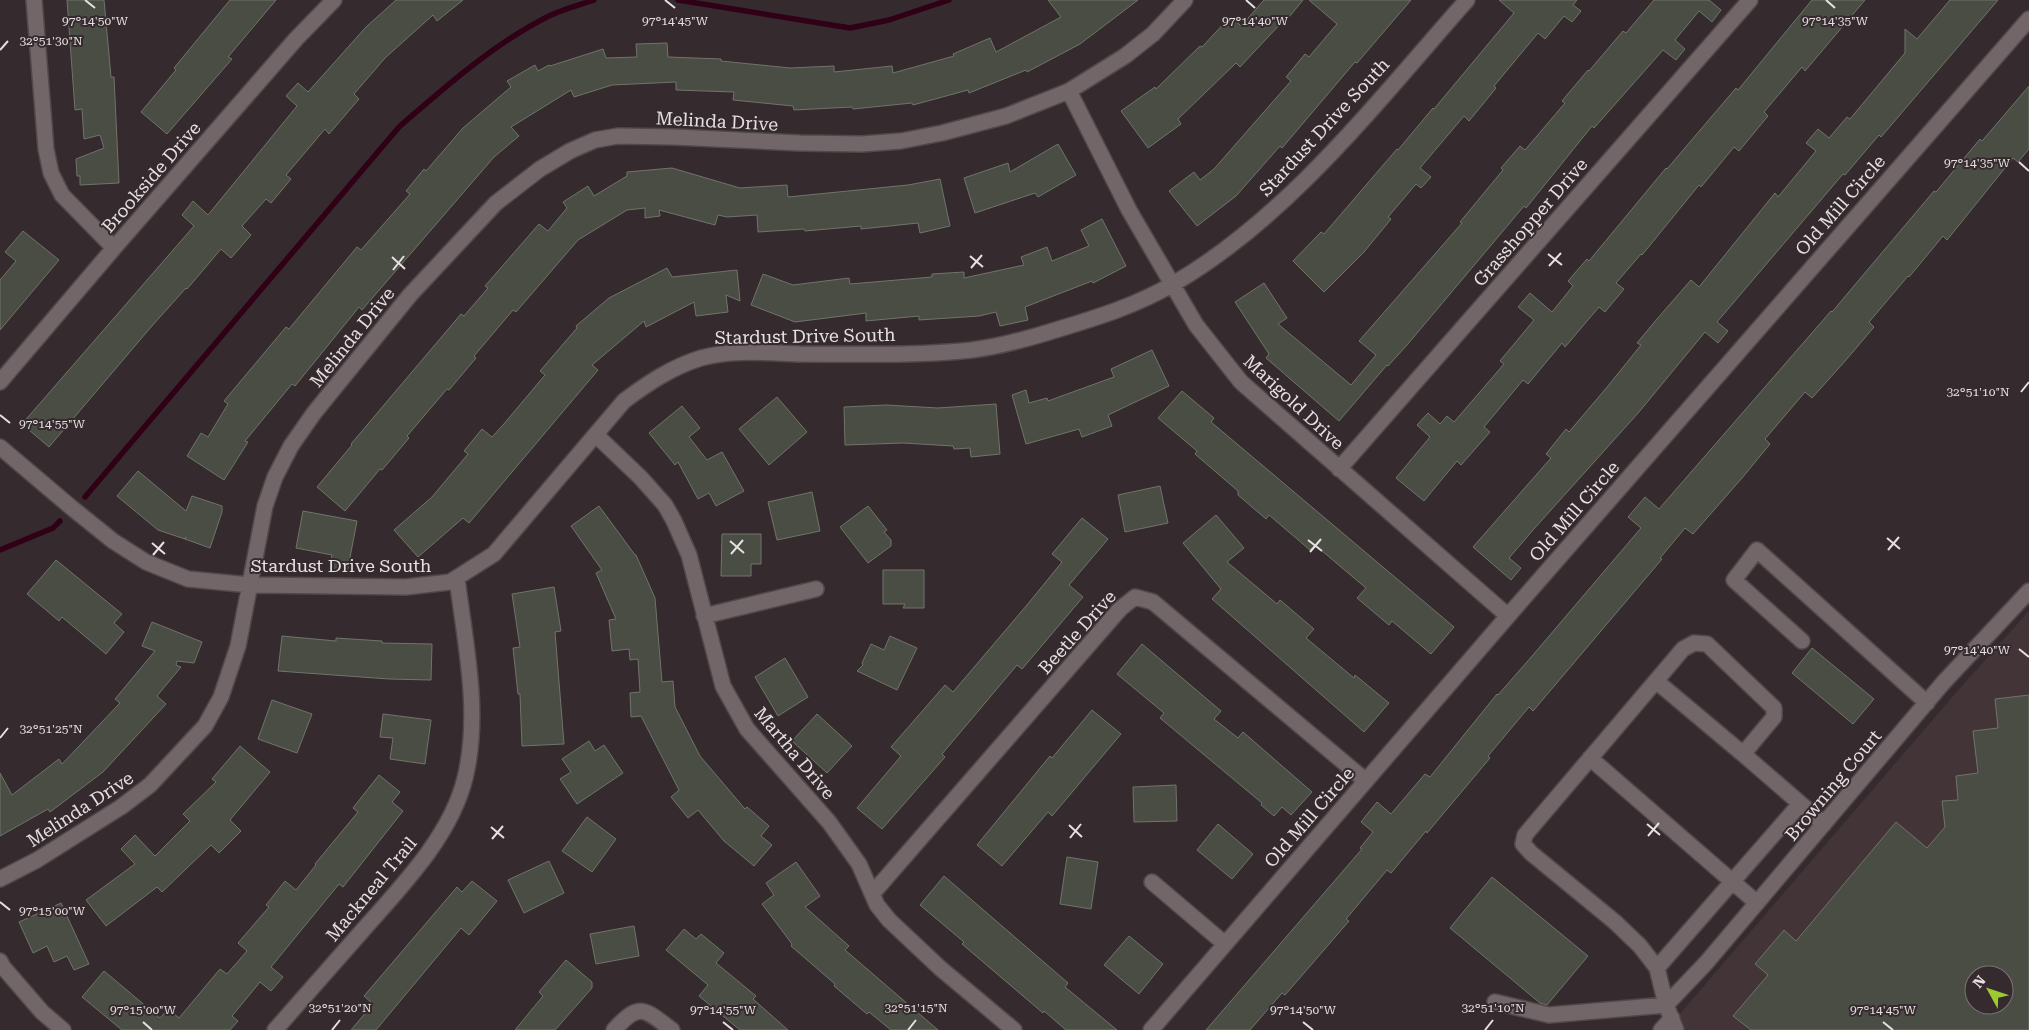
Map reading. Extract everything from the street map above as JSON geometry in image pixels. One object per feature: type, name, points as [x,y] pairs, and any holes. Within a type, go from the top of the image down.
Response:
[{"type":"street","points":[[34,0],[46,149],[51,173],[62,195],[114,248]]},
{"type":"street","name":"Brookside Drive","points":[[0,382],[296,39],[319,6],[334,0]]},
{"type":"street","name":"Melinda Drive","points":[[0,879],[37,860],[121,807],[150,785],[205,726],[221,697],[238,646],[265,506],[275,477],[291,446],[314,413],[410,295],[496,203],[540,169],[570,151],[595,140],[618,136],[862,144],[901,141],[942,133],[1006,116],[1068,91],[1125,56],[1153,34],[1186,0]]},
{"type":"street","name":"Stardust Drive South","points":[[0,447],[106,536],[146,562],[188,579],[250,585],[406,587],[450,582],[494,554],[624,401],[649,382],[678,367],[704,358],[731,353],[877,354],[973,350],[1020,341],[1116,312],[1172,285],[1222,253],[1267,214],[1325,159],[1467,0]]},
{"type":"street","name":"Grasshopper Drive","points":[[1339,469],[1750,0]]},
{"type":"street","name":"Old Mill Circle","points":[[1151,1030],[1508,616],[2029,18]]},
{"type":"street","name":"Marigold Drive","points":[[1068,91],[1129,210],[1172,285],[1196,325],[1241,382],[1508,616]]},
{"type":"street","name":"Martha Drive","points":[[596,435],[641,478],[665,505],[674,521],[689,555],[724,686],[747,729],[829,822],[859,864],[877,905],[889,920],[940,968],[1014,1030]]},
{"type":"street","points":[[1802,641],[1734,580],[1757,550],[1927,702]]},
{"type":"street","name":"Mackneal Trail","points":[[275,1030],[412,874],[445,826],[460,797],[466,776],[471,730],[470,684],[457,578]]},
{"type":"street","points":[[704,616],[816,589]]},
{"type":"street","name":"Browning Court","points":[[1662,1030],[1706,963],[1927,702],[2029,590]]},
{"type":"street","name":"Beetle Drive","points":[[872,894],[1120,609],[1135,597],[1152,602],[1366,781]]},
{"type":"street","points":[[1495,1002],[1549,1015],[1671,1018],[1657,968],[1640,946],[1615,922],[1531,853],[1523,844],[1525,835],[1683,650],[1694,643],[1707,644],[1774,708],[1774,717],[1742,754]]},
{"type":"street","points":[[1656,681],[1824,824]]},
{"type":"street","points":[[1590,758],[1757,903]]},
{"type":"street","points":[[1657,968],[1800,804]]},
{"type":"street","points":[[1152,882],[1225,944]]},
{"type":"street","points":[[0,961],[42,1012],[63,1030]]},
{"type":"street","points":[[617,1026],[632,1013],[640,1010],[649,1013],[672,1030]]},
{"type":"shaded area","points":[[2029,611],[2029,1030],[1666,1030],[1961,687]]},
{"type":"building","points":[[67,0],[104,0],[111,77],[114,77],[119,183],[80,185],[80,176],[77,176],[76,159],[104,148],[100,135],[84,139],[82,109],[75,110]]},
{"type":"building","points":[[230,0],[276,0],[228,57],[232,59],[167,134],[141,112],[176,70],[174,68]]},
{"type":"building","points":[[396,0],[463,0],[437,21],[433,15],[385,58],[354,94],[359,99],[329,134],[325,129],[286,175],[291,179],[271,203],[266,199],[242,226],[251,235],[231,258],[221,249],[151,327],[49,447],[22,424],[194,226],[182,215],[193,201],[208,215],[297,106],[286,96],[298,83],[308,92],[366,27]]},
{"type":"building","points":[[1048,0],[1138,0],[1080,44],[1027,72],[1026,70],[969,93],[968,90],[913,105],[912,103],[853,109],[852,107],[794,110],[793,106],[733,100],[734,92],[676,90],[676,82],[612,85],[574,97],[571,90],[511,127],[519,136],[494,157],[362,310],[359,307],[295,386],[292,384],[245,441],[248,442],[224,480],[187,456],[201,433],[208,437],[228,404],[224,401],[286,327],[289,329],[357,247],[361,250],[410,194],[406,191],[424,169],[426,171],[463,128],[511,87],[507,81],[535,65],[538,71],[549,65],[603,49],[606,58],[637,57],[636,44],[667,43],[668,57],[721,59],[721,61],[790,68],[834,66],[834,72],[892,66],[893,73],[954,56],[953,54],[990,38],[996,52],[1061,17]]},
{"type":"building","points":[[1264,0],[1303,0],[1285,22],[1283,21],[1240,67],[1236,63],[1178,119],[1181,124],[1148,148],[1121,111],[1155,87],[1156,89],[1200,46],[1202,47],[1231,16],[1241,26]]},
{"type":"building","points":[[1309,0],[1411,0],[1282,148],[1280,146],[1236,196],[1197,226],[1169,191],[1194,172],[1200,180],[1214,169],[1291,81],[1286,77],[1305,54],[1309,57],[1337,24]]},
{"type":"building","points":[[1499,0],[1577,0],[1573,5],[1581,11],[1572,22],[1564,16],[1545,39],[1538,33],[1494,86],[1496,88],[1469,121],[1464,116],[1420,168],[1431,177],[1421,188],[1416,184],[1388,217],[1391,219],[1364,252],[1324,292],[1293,261],[1321,232],[1324,234],[1434,109],[1514,13]]},
{"type":"building","points":[[1654,0],[1709,0],[1721,10],[1712,22],[1699,11],[1675,40],[1685,49],[1676,60],[1663,50],[1594,128],[1592,126],[1526,208],[1524,206],[1407,345],[1387,365],[1339,421],[1266,358],[1269,354],[1235,302],[1264,283],[1287,318],[1278,324],[1351,385],[1376,355],[1359,341],[1462,223],[1460,222],[1503,170],[1501,168],[1520,146],[1525,150],[1565,103],[1562,101],[1588,70],[1623,31],[1626,33]]},
{"type":"building","points":[[1812,0],[1865,0],[1805,71],[1802,67],[1764,112],[1768,116],[1739,151],[1734,147],[1701,187],[1699,185],[1642,255],[1616,283],[1624,289],[1605,312],[1599,307],[1565,347],[1562,343],[1528,384],[1523,380],[1484,427],[1490,432],[1461,465],[1457,461],[1424,501],[1396,478],[1430,437],[1417,425],[1428,413],[1440,424],[1447,416],[1454,422],[1504,364],[1500,361],[1534,320],[1518,307],[1530,293],[1552,312],[1573,286],[1568,281],[1587,259],[1589,261],[1666,168],[1736,88],[1738,90]]},
{"type":"building","points":[[1950,0],[1998,0],[1881,137],[1879,135],[1845,175],[1843,174],[1717,322],[1728,331],[1718,343],[1705,332],[1639,412],[1509,558],[1521,568],[1511,580],[1473,547],[1551,458],[1546,454],[1566,429],[1569,432],[1608,386],[1641,345],[1637,343],[1657,319],[1691,280],[1699,287],[1775,193],[1778,197],[1816,151],[1806,143],[1818,129],[1829,138],[1847,117],[1850,119],[1905,53],[1905,29],[1917,39]]},
{"type":"building","points":[[2029,86],[2029,149],[2018,162],[2013,158],[1947,240],[1943,236],[1908,276],[1869,322],[1874,327],[1846,360],[1812,398],[1805,392],[1765,439],[1770,444],[1742,478],[1693,534],[1685,528],[1660,558],[1662,559],[1533,711],[1529,707],[1488,756],[1490,758],[1427,833],[1426,831],[1391,873],[1387,870],[1346,919],[1349,921],[1285,995],[1282,993],[1250,1030],[1206,1030],[1362,849],[1360,848],[1373,832],[1361,822],[1377,802],[1391,814],[1425,774],[1430,777],[1497,694],[1533,655],[1641,528],[1628,517],[1645,497],[1659,509],[1832,312],[1934,191],[1936,192],[1980,139],[1982,141]]},
{"type":"building","points":[[1058,144],[1076,175],[1038,197],[1035,193],[975,213],[964,178],[1008,163],[1010,172]]},
{"type":"building","points":[[672,168],[740,188],[787,185],[788,197],[908,185],[940,179],[950,226],[920,233],[918,223],[861,229],[861,226],[805,231],[804,229],[758,232],[757,215],[727,217],[718,215],[715,225],[659,210],[660,216],[645,218],[645,208],[627,210],[578,240],[516,312],[513,310],[474,356],[476,358],[449,390],[447,389],[407,436],[409,438],[345,511],[317,487],[461,314],[464,316],[488,288],[485,286],[539,224],[548,231],[567,208],[563,202],[588,186],[594,196],[627,176],[627,172]]},
{"type":"building","points":[[1102,219],[1126,266],[1093,283],[1092,281],[1025,307],[1028,320],[1000,326],[996,312],[979,316],[919,320],[919,316],[866,321],[866,313],[795,322],[751,305],[763,274],[793,285],[849,278],[850,284],[932,277],[932,274],[964,272],[964,278],[1024,265],[1021,257],[1047,247],[1052,261],[1089,246],[1081,230]]},
{"type":"building","points":[[23,231],[59,260],[0,330],[0,280],[16,261],[5,252]]},
{"type":"building","points":[[667,268],[672,277],[737,270],[740,301],[726,295],[728,312],[696,316],[694,302],[646,327],[644,321],[592,365],[598,370],[469,523],[463,518],[418,557],[394,530],[432,497],[468,454],[464,451],[482,429],[492,437],[503,425],[545,375],[540,371],[577,328],[576,326],[609,298]]},
{"type":"building","points":[[1152,350],[1169,386],[1108,415],[1112,426],[1082,437],[1079,429],[1026,444],[1012,395],[1026,390],[1029,403],[1047,398],[1048,401],[1114,377],[1111,369]]},
{"type":"building","points":[[1182,391],[1214,418],[1211,422],[1454,627],[1431,654],[1392,621],[1389,625],[1357,598],[1366,588],[1315,545],[1310,550],[1269,515],[1266,519],[1238,495],[1238,491],[1195,454],[1197,451],[1158,418]]},
{"type":"building","points":[[777,397],[807,432],[769,465],[739,429]]},
{"type":"building","points":[[996,404],[1000,454],[971,457],[970,448],[954,449],[953,446],[903,443],[845,445],[844,407],[886,405],[938,408]]},
{"type":"building","points":[[682,406],[700,428],[689,437],[707,460],[722,452],[744,491],[716,506],[709,493],[698,499],[678,462],[675,465],[649,433]]},
{"type":"building","points":[[138,471],[186,511],[192,496],[222,506],[222,512],[210,548],[158,530],[117,496]]},
{"type":"building","points":[[1160,486],[1168,523],[1125,532],[1118,495]]},
{"type":"building","points":[[812,492],[820,531],[777,540],[768,502]]},
{"type":"building","points":[[599,506],[636,555],[655,598],[662,682],[673,681],[675,707],[700,756],[745,809],[747,807],[769,826],[761,836],[772,845],[754,866],[724,841],[698,810],[688,818],[671,797],[679,790],[641,716],[631,717],[630,693],[640,692],[638,659],[630,660],[629,649],[612,651],[609,620],[616,619],[596,573],[602,570],[571,526]]},
{"type":"building","points":[[868,506],[887,530],[884,532],[891,540],[891,546],[868,563],[840,527]]},
{"type":"building","points":[[303,511],[357,521],[347,573],[329,569],[332,555],[296,548]]},
{"type":"building","points":[[1216,515],[1244,548],[1227,562],[1277,604],[1280,600],[1314,629],[1306,638],[1354,678],[1355,675],[1389,703],[1364,732],[1212,599],[1221,589],[1183,543]]},
{"type":"building","points":[[1082,518],[1108,539],[1069,585],[1083,597],[1022,669],[1017,665],[942,754],[945,757],[882,829],[857,808],[901,756],[891,747],[945,685],[953,692],[1027,605],[1062,562],[1052,554]]},
{"type":"building","points":[[722,534],[761,534],[761,564],[751,564],[751,576],[721,576]]},
{"type":"building","points":[[56,560],[122,614],[114,623],[124,632],[106,654],[62,617],[59,621],[27,594]]},
{"type":"building","points":[[883,570],[924,570],[924,608],[903,608],[905,604],[883,604]]},
{"type":"building","points":[[554,587],[561,631],[555,632],[564,744],[522,746],[520,694],[518,694],[513,648],[520,647],[512,594]]},
{"type":"building","points":[[152,622],[202,642],[194,663],[177,661],[176,665],[181,667],[157,696],[166,704],[103,772],[50,812],[48,809],[0,836],[0,773],[12,795],[59,759],[62,764],[120,703],[115,699],[155,651],[142,646]]},
{"type":"building","points":[[282,636],[336,641],[336,638],[382,641],[382,643],[432,644],[431,680],[278,671]]},
{"type":"building","points":[[890,636],[917,648],[897,690],[857,671],[863,665],[862,663],[871,644],[884,650]]},
{"type":"building","points":[[1142,644],[1221,711],[1214,719],[1238,738],[1243,732],[1312,792],[1291,815],[1282,807],[1274,816],[1261,805],[1262,803],[1160,718],[1164,713],[1117,674]]},
{"type":"building","points":[[1812,648],[1874,699],[1853,724],[1792,673]]},
{"type":"building","points":[[785,658],[808,697],[778,716],[755,677]]},
{"type":"building","points":[[2029,695],[2029,1030],[1751,1030],[1733,1016],[1768,975],[1755,964],[1784,930],[1796,941],[1896,822],[1927,848],[1945,827],[1942,801],[1958,800],[1956,776],[1978,773],[1973,731],[1998,728],[1995,699]]},
{"type":"building","points":[[272,700],[312,714],[297,753],[258,739]]},
{"type":"building","points":[[1092,710],[1121,734],[1052,816],[1048,812],[1002,866],[977,845],[1050,756],[1052,758]]},
{"type":"building","points":[[383,714],[431,720],[425,764],[390,759],[393,738],[380,737]]},
{"type":"building","points":[[817,714],[852,746],[827,773],[792,741]]},
{"type":"building","points":[[589,741],[595,751],[604,745],[623,773],[577,804],[560,779],[571,772],[562,759]]},
{"type":"building","points":[[240,746],[270,772],[230,820],[241,831],[219,853],[211,845],[162,892],[157,887],[106,926],[86,900],[135,864],[121,849],[135,835],[155,856],[190,821],[183,814],[216,782],[212,779]]},
{"type":"building","points":[[379,775],[400,792],[392,802],[403,811],[343,887],[339,884],[271,967],[283,977],[271,991],[260,982],[232,1016],[238,1021],[230,1030],[122,1030],[82,997],[104,971],[160,1018],[168,1009],[179,1018],[220,969],[227,974],[247,951],[238,943],[269,907],[266,905],[285,881],[296,890],[358,812],[353,808]]},
{"type":"building","points":[[1176,785],[1177,821],[1134,822],[1133,787]]},
{"type":"building","points":[[587,817],[616,839],[592,872],[562,851]]},
{"type":"building","points":[[1218,824],[1253,854],[1232,879],[1197,850]]},
{"type":"building","points":[[1067,857],[1098,862],[1091,909],[1060,904]]},
{"type":"building","points":[[549,861],[564,893],[524,913],[508,880]]},
{"type":"building","points":[[796,862],[820,896],[805,907],[849,946],[845,950],[938,1030],[891,1030],[869,1012],[867,1014],[791,946],[792,944],[762,904],[774,895],[766,883]]},
{"type":"building","points":[[944,876],[1068,983],[1065,987],[1117,1030],[1066,1030],[1044,1011],[1043,1013],[962,944],[964,942],[920,905]]},
{"type":"building","points":[[1492,877],[1588,956],[1547,1005],[1540,1003],[1450,928]]},
{"type":"building","points":[[472,881],[497,901],[469,935],[461,928],[376,1030],[351,1030],[373,1004],[364,996],[457,887],[462,892]]},
{"type":"building","points":[[61,903],[89,964],[74,970],[67,956],[54,962],[47,946],[33,953],[19,922]]},
{"type":"building","points":[[634,926],[639,956],[596,964],[590,934]]},
{"type":"building","points":[[684,929],[696,939],[701,934],[724,953],[716,963],[756,996],[753,999],[788,1030],[740,1030],[699,996],[708,985],[666,950]]},
{"type":"building","points":[[1129,936],[1163,964],[1139,994],[1104,965]]},
{"type":"building","points":[[566,960],[592,982],[592,988],[555,1030],[515,1030],[543,996],[539,992]]},
{"type":"waterway","points":[[85,497],[399,127],[468,69],[504,42],[549,16],[594,0]]},
{"type":"waterway","points":[[678,0],[850,28],[889,20],[949,0]]},
{"type":"waterway","points":[[0,550],[53,528],[60,521]]}]
